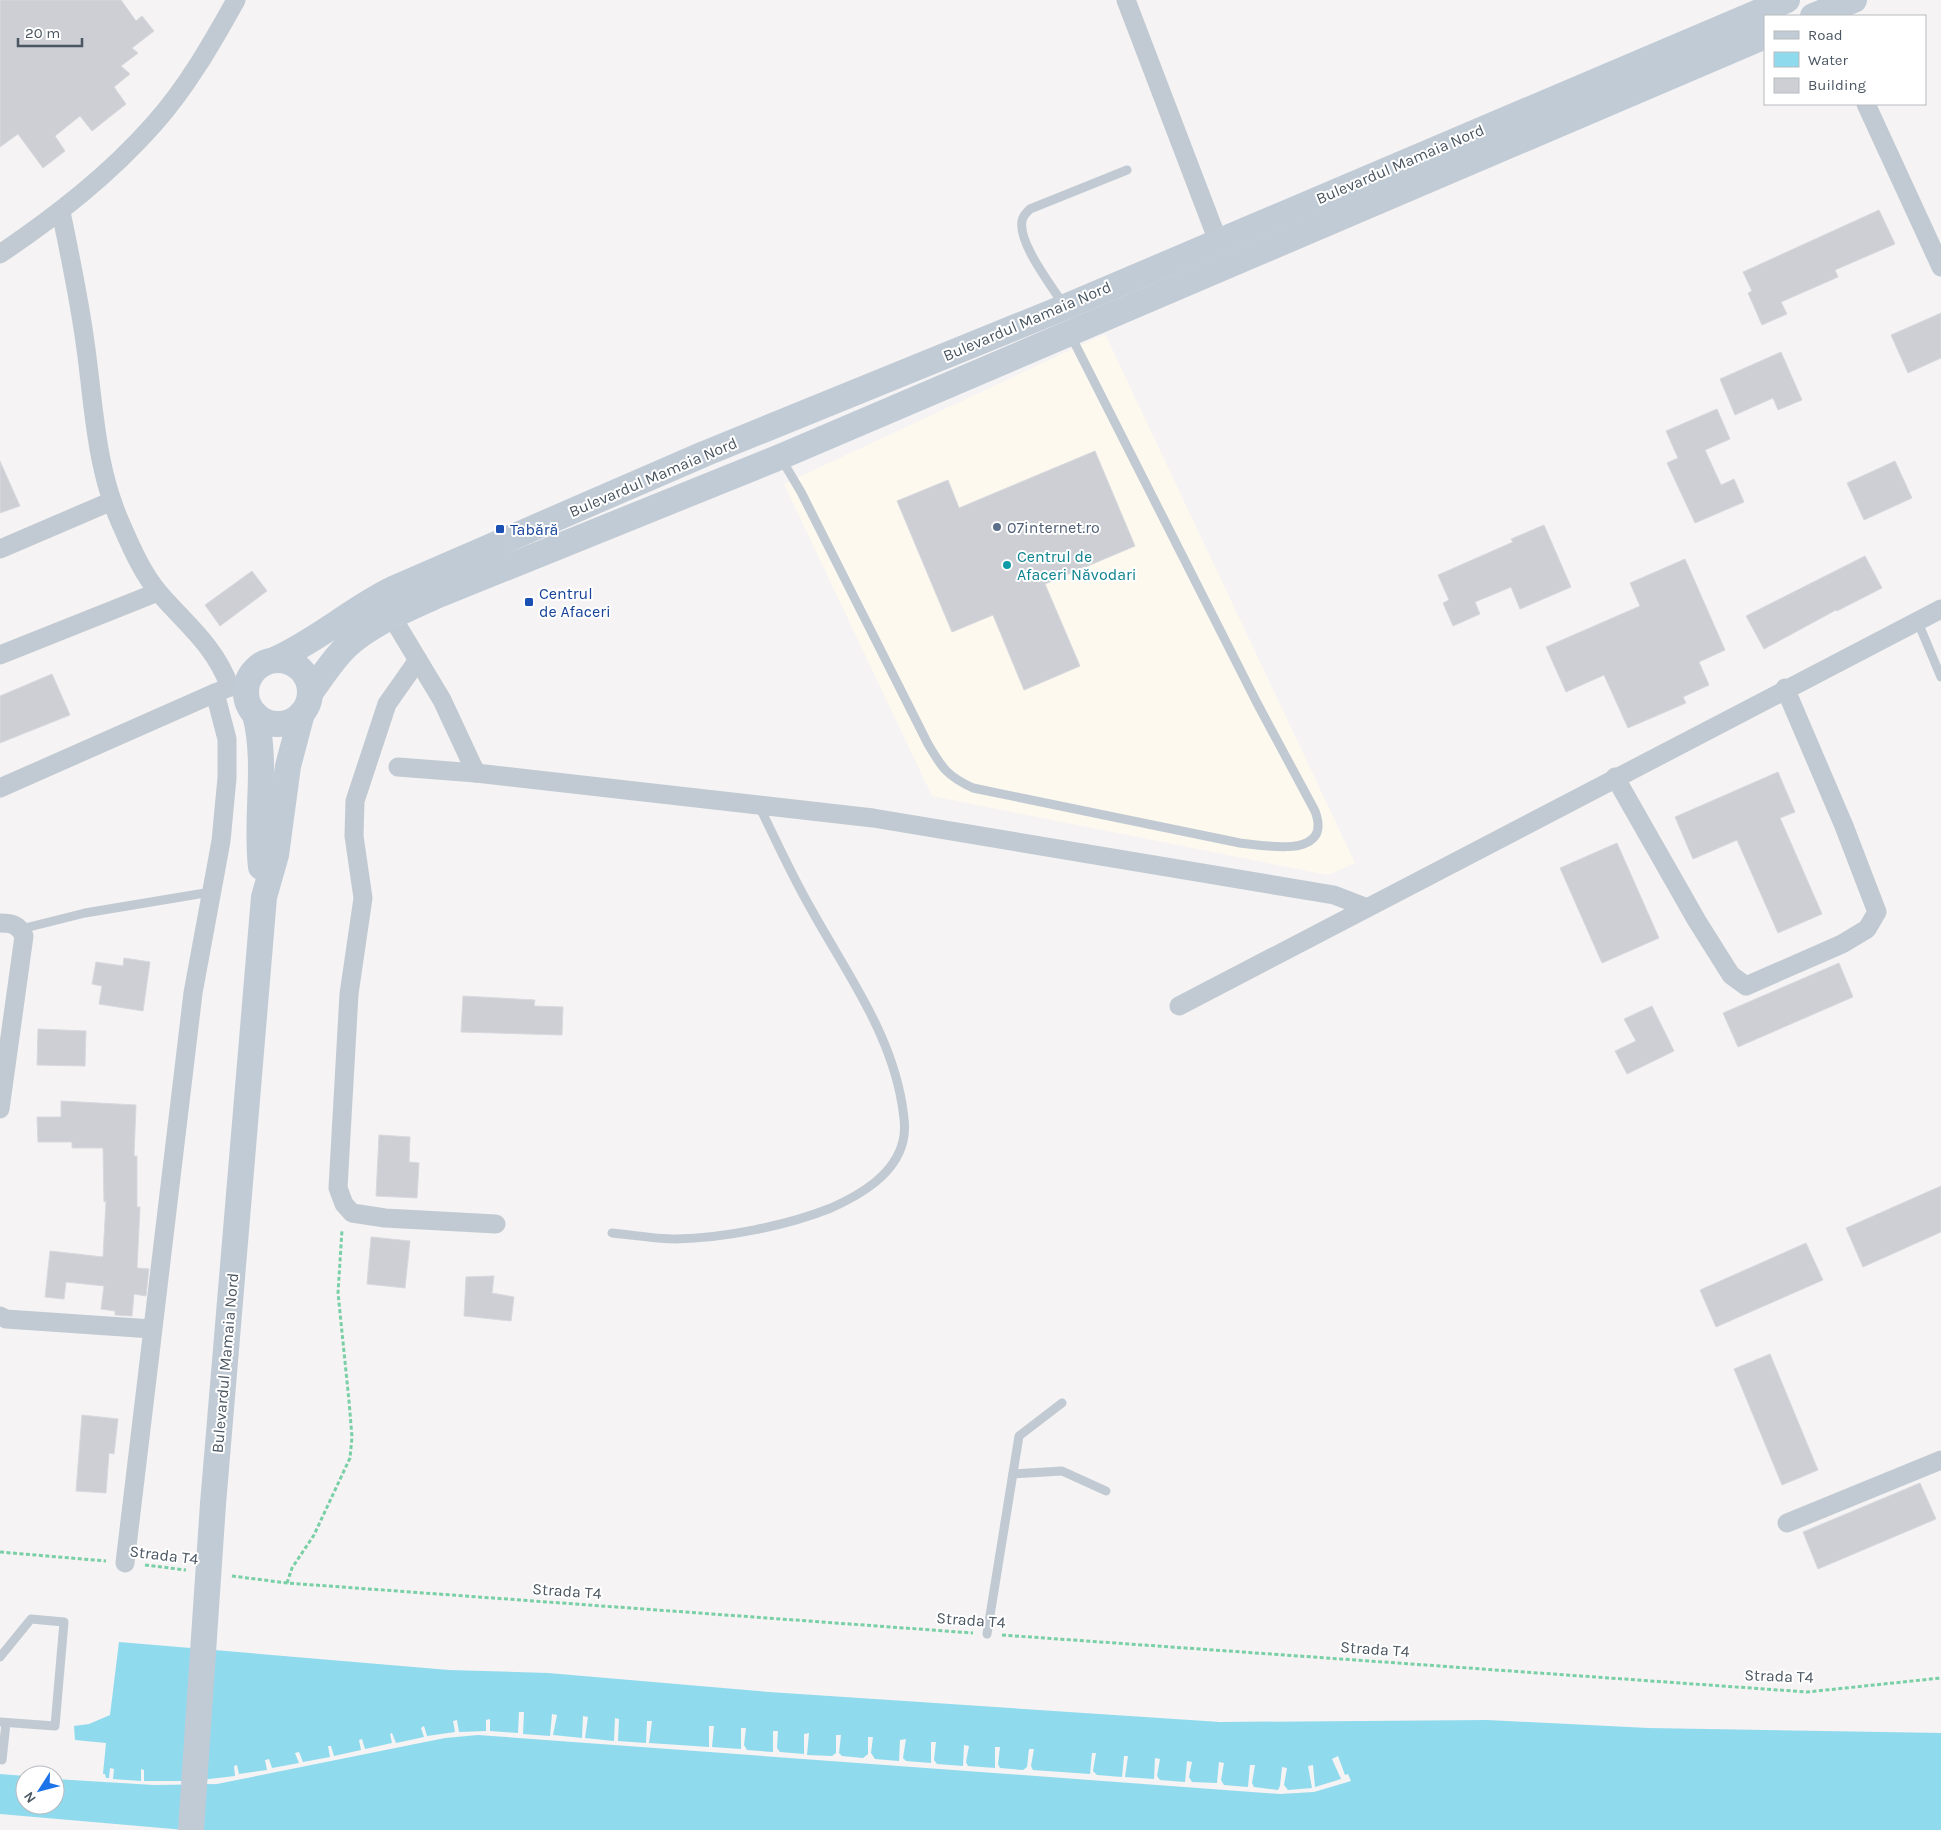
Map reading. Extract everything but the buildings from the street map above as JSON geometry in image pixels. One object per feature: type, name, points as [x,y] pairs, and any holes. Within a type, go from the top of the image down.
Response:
[{"type":"main road","name":"Bulevardul Mamaia Nord","points":[[191,1830],[213,1504],[264,897],[276,855],[288,766],[307,703],[347,646],[392,617],[436,596],[780,457],[1066,319],[1218,241],[1787,0]]},
{"type":"main road","points":[[1821,15],[1854,0]]},
{"type":"main road","name":"Bulevardul Mamaia Nord","points":[[264,897],[259,856],[262,777],[261,738],[255,714],[248,700],[230,688],[257,667],[300,649],[345,617],[393,589],[704,454],[1066,319],[1764,36]]},
{"type":"main road","points":[[255,714],[274,724],[286,724],[307,703],[304,672],[287,660],[276,659]]},
{"type":"street","points":[[0,254],[61,212],[155,123],[192,74],[236,0]]},
{"type":"street","points":[[1126,0],[1218,241]]},
{"type":"street","points":[[1866,105],[1941,268]]},
{"type":"street","points":[[61,212],[85,343],[98,451],[112,501],[137,556],[158,592],[213,652],[222,666],[230,688],[227,778],[221,841],[193,993],[125,1563]]},
{"type":"street","points":[[0,549],[112,501]]},
{"type":"street","points":[[0,655],[158,592]]},
{"type":"street","points":[[1179,1006],[1365,907],[1941,609]]},
{"type":"street","points":[[392,617],[442,700],[476,772]]},
{"type":"street","points":[[418,660],[387,704],[355,802],[354,836],[364,898],[349,994],[338,1188],[344,1204],[352,1213],[385,1218],[496,1224]]},
{"type":"street","points":[[0,788],[230,688]]},
{"type":"street","points":[[1615,778],[1731,974],[1746,986],[1842,944],[1867,929],[1877,912],[1844,826],[1786,688]]},
{"type":"street","points":[[398,767],[476,772],[873,818],[1299,888],[1334,895],[1365,907]]},
{"type":"street","points":[[0,923],[11,923],[21,929],[24,936],[0,1109]]},
{"type":"street","points":[[0,1316],[6,1319],[152,1330]]},
{"type":"street","points":[[1787,1523],[1941,1460]]},
{"type":"lane","points":[[780,457],[801,492],[928,744],[941,766],[954,780],[974,788],[1240,843],[1278,847],[1296,846],[1312,840],[1317,834],[1320,824],[1315,811],[1257,703],[1066,319],[1029,249],[1022,228],[1024,215],[1030,209],[1127,170]]},
{"type":"lane","points":[[1918,620],[1941,677]]},
{"type":"lane","points":[[612,1233],[685,1238],[724,1234],[815,1214],[843,1202],[870,1187],[891,1166],[903,1142],[905,1124],[898,1083],[886,1045],[854,980],[809,907],[759,806]]},
{"type":"lane","points":[[21,929],[85,913],[211,892]]},
{"type":"lane","points":[[987,1634],[1019,1436],[1062,1403]]},
{"type":"lane","points":[[1013,1474],[1062,1472],[1106,1491]]},
{"type":"lane","points":[[0,1657],[31,1619],[64,1622],[54,1726],[3,1722],[2,1760]]},
{"type":"path","points":[[287,1583],[292,1568],[314,1535],[350,1458],[352,1437],[338,1293],[344,1204]]},
{"type":"path","name":"Strada T4","points":[[0,1552],[192,1571]]},
{"type":"path","name":"Strada T4","points":[[230,1576],[287,1583],[1808,1692],[1941,1678]]},
{"type":"shaded area","points":[[1105,334],[1355,863],[1328,875],[932,796],[784,484]]},
{"type":"water","points":[[119,1642],[449,1670],[548,1673],[769,1692],[1220,1722],[1487,1720],[1648,1728],[1941,1733],[1941,1830],[185,1830],[0,1814],[0,1774],[15,1775],[15,1815],[65,1815],[65,1780],[154,1785],[217,1784],[445,1738],[478,1735],[1280,1794],[1314,1792],[1351,1781],[1348,1774],[1345,1775],[1338,1756],[1332,1759],[1341,1779],[1315,1787],[1313,1765],[1308,1766],[1312,1788],[1288,1790],[1284,1785],[1287,1768],[1282,1767],[1278,1790],[1254,1787],[1252,1783],[1255,1765],[1250,1765],[1248,1787],[1224,1785],[1221,1780],[1224,1763],[1219,1762],[1217,1783],[1192,1782],[1189,1777],[1192,1762],[1187,1761],[1185,1782],[1160,1780],[1157,1776],[1160,1759],[1155,1758],[1154,1779],[1125,1777],[1128,1756],[1124,1756],[1122,1777],[1097,1775],[1093,1771],[1096,1753],[1092,1753],[1090,1774],[1033,1770],[1031,1766],[1034,1749],[1029,1749],[1027,1767],[1023,1770],[1000,1768],[998,1764],[1000,1747],[995,1747],[995,1768],[968,1766],[966,1762],[969,1746],[964,1745],[963,1766],[937,1764],[934,1760],[936,1742],[931,1742],[931,1763],[906,1761],[903,1758],[906,1739],[900,1740],[899,1761],[875,1759],[871,1753],[873,1737],[868,1737],[868,1754],[863,1758],[842,1756],[839,1753],[841,1735],[836,1735],[836,1753],[832,1756],[807,1755],[809,1733],[804,1734],[804,1754],[780,1752],[777,1748],[778,1731],[773,1731],[773,1752],[747,1750],[744,1745],[746,1728],[741,1728],[741,1749],[712,1747],[714,1726],[709,1726],[709,1747],[649,1743],[652,1721],[647,1721],[646,1743],[618,1741],[619,1719],[615,1718],[614,1741],[585,1738],[588,1717],[583,1716],[582,1738],[553,1735],[557,1715],[552,1714],[550,1736],[523,1734],[524,1712],[519,1712],[518,1733],[490,1731],[490,1719],[486,1720],[486,1731],[459,1732],[457,1720],[453,1721],[455,1732],[427,1736],[424,1726],[421,1728],[424,1737],[396,1743],[392,1733],[390,1734],[392,1743],[365,1749],[362,1739],[359,1740],[361,1750],[334,1756],[331,1746],[328,1746],[330,1757],[303,1762],[299,1752],[295,1753],[299,1763],[272,1768],[269,1759],[265,1760],[267,1770],[239,1774],[237,1765],[234,1766],[235,1776],[192,1781],[144,1781],[144,1770],[141,1769],[141,1781],[113,1779],[114,1769],[110,1768],[109,1778],[106,1778],[105,1774],[103,1774],[106,1743],[75,1740],[74,1726],[89,1724],[110,1715]]},
{"type":"place","name":"07internet.ro","points":[[997,527]]},
{"type":"place","name":"Tabără","points":[[500,529]]},
{"type":"place","name":"Centrul de Afaceri Năvodari","points":[[1007,565]]},
{"type":"place","name":"Centrul de Afaceri","points":[[529,602]]}]
